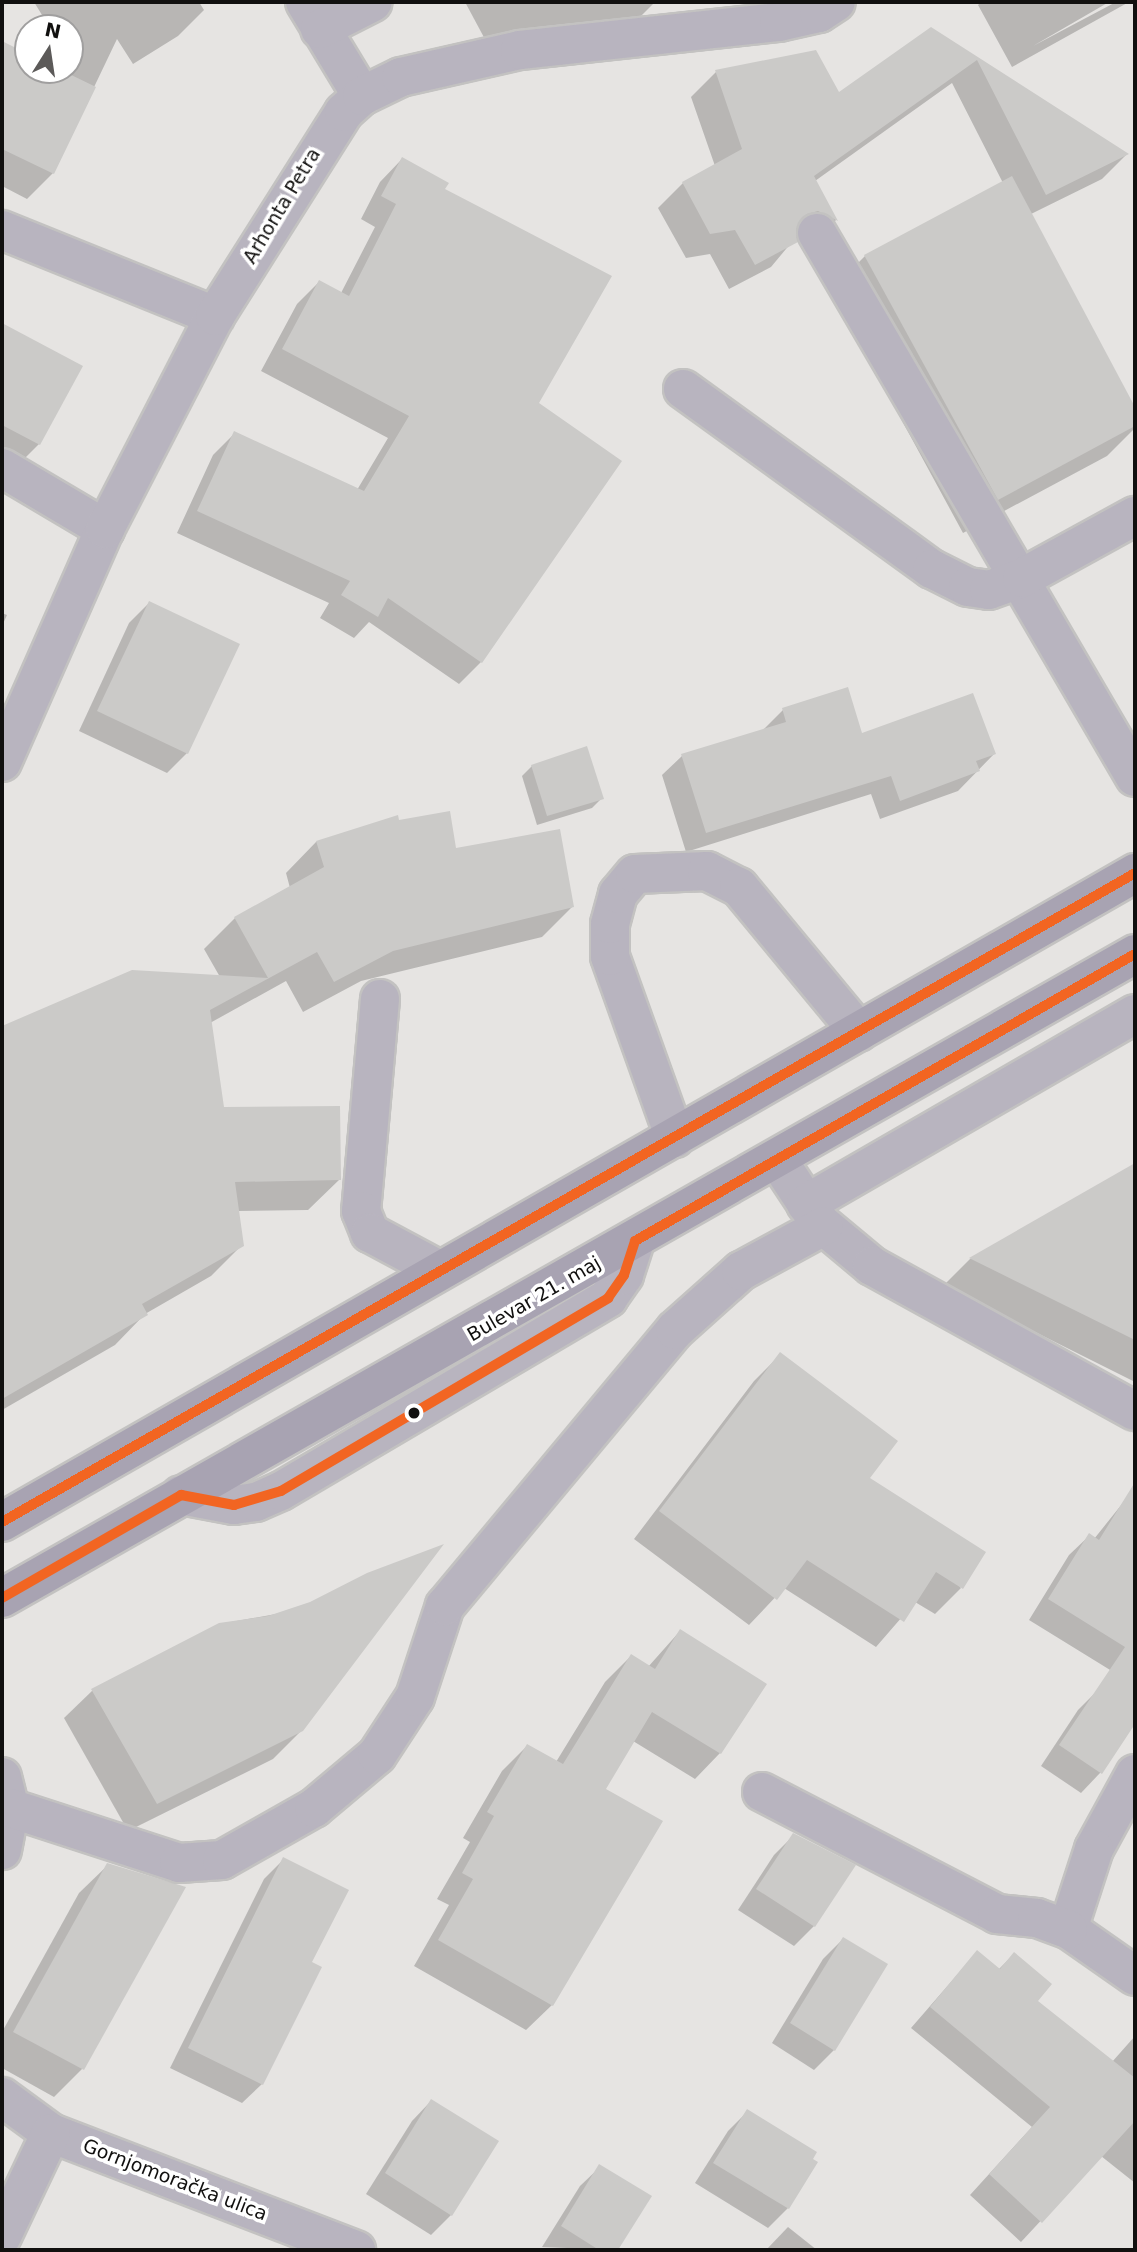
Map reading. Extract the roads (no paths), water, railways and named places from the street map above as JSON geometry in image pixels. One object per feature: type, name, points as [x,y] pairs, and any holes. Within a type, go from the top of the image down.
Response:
[{"type":"main road","points":[[2,1522],[1135,873]]},
{"type":"main road","name":"Bulevar 21. maj","points":[[2,1598],[635,1241],[1135,954]]},
{"type":"street","points":[[362,96],[312,15],[373,2]]},
{"type":"street","name":"Arhonta Petra","points":[[2,762],[105,529],[215,316],[326,134],[362,96],[401,77],[520,50],[779,22],[818,13],[836,2]]},
{"type":"street","points":[[2,230],[215,316]]},
{"type":"street","points":[[817,233],[1022,578],[1135,777]]},
{"type":"street","points":[[683,389],[949,579],[989,590],[1022,578],[1135,516]]},
{"type":"street","points":[[2,468],[105,529]]},
{"type":"street","points":[[675,1138],[610,956],[610,924],[618,894],[635,874],[707,871],[739,887],[859,1032]]},
{"type":"street","points":[[380,999],[361,1210],[370,1233],[439,1270]]},
{"type":"street","points":[[2,1850],[6,1792],[179,1863],[222,1860],[314,1808],[377,1755],[415,1697],[445,1606],[675,1330],[741,1271],[815,1215],[1135,1014]]},
{"type":"street","points":[[777,1159],[815,1215],[872,1266],[1135,1410]]},
{"type":"street","points":[[1068,1929],[1094,1849],[1135,1774]]},
{"type":"street","points":[[762,1792],[997,1914],[1037,1919],[1068,1929],[1135,1976]]},
{"type":"street","name":"Gornjomoračka ulica","points":[[2,2097],[51,2133],[285,2238],[356,2250]]},
{"type":"street","points":[[2,2236],[51,2133]]}]
